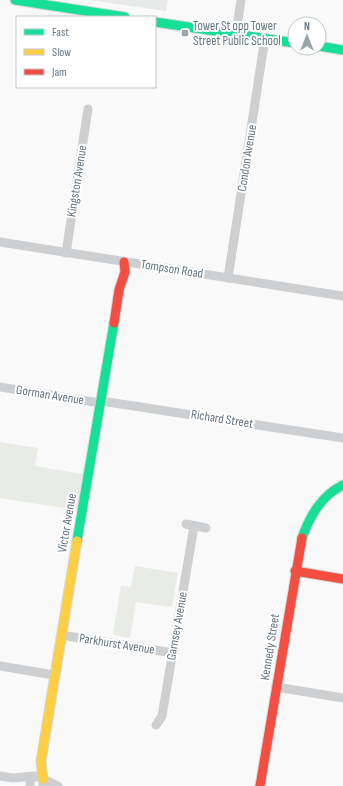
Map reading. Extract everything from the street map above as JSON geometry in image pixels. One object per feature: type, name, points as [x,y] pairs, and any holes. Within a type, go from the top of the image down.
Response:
[{"type":"street","points":[[15,0],[119,16]]},
{"type":"street","points":[[236,34],[241,0]]},
{"type":"street","points":[[156,22],[287,42]]},
{"type":"street","name":"Condon Avenue","points":[[228,278],[265,38]]},
{"type":"street","points":[[327,47],[343,50]]},
{"type":"street","name":"Kingston Avenue","points":[[66,253],[88,109]]},
{"type":"street","name":"Tompson Road","points":[[0,242],[343,296]]},
{"type":"street","name":"Victor Avenue","points":[[39,779],[54,675],[119,290],[125,272],[124,262]]},
{"type":"street","name":"Gorman Avenue","points":[[0,386],[101,402]]},
{"type":"street","name":"Richard Street","points":[[101,402],[343,438]]},
{"type":"street","name":"Kennedy Street","points":[[260,786],[295,571],[303,534],[314,514],[316,507],[333,490],[343,485]]},
{"type":"street","name":"Kennedy Street","points":[[314,514],[343,491]]},
{"type":"street","name":"Garnsey Avenue","points":[[156,725],[162,716],[173,653],[190,525],[206,528]]},
{"type":"street","points":[[295,571],[343,579]]},
{"type":"street","name":"Parkhurst Avenue","points":[[61,635],[173,653]]},
{"type":"street","points":[[0,666],[54,675]]},
{"type":"street","points":[[276,687],[343,698]]},
{"type":"street","points":[[0,776],[39,779],[58,786]]},
{"type":"street","points":[[13,778],[16,782],[30,786],[30,780],[39,779]]},
{"type":"shaded area","points":[[89,0],[168,0],[166,11]]},
{"type":"shaded area","points":[[0,442],[38,448],[35,466],[83,474],[77,510],[0,498]]},
{"type":"shaded area","points":[[135,566],[178,573],[172,607],[136,602],[130,638],[113,635],[121,586],[131,587]]},
{"type":"traffic: fast","points":[[15,0],[119,16]]},
{"type":"traffic: fast","points":[[156,22],[287,42]]},
{"type":"traffic: fast","points":[[327,47],[343,50]]},
{"type":"traffic: fast","points":[[77,541],[114,323]]},
{"type":"traffic: fast","points":[[302,538],[317,507],[328,495],[343,485]]},
{"type":"traffic: slow","points":[[43,779],[41,761],[77,541]]},
{"type":"traffic: jam","points":[[114,323],[119,290],[125,272],[124,262]]},
{"type":"traffic: jam","points":[[260,786],[302,538]]},
{"type":"traffic: jam","points":[[295,571],[343,579]]},
{"type":"place","name":"Tower St opp Tower Street Public School","points":[[185,33]]}]
